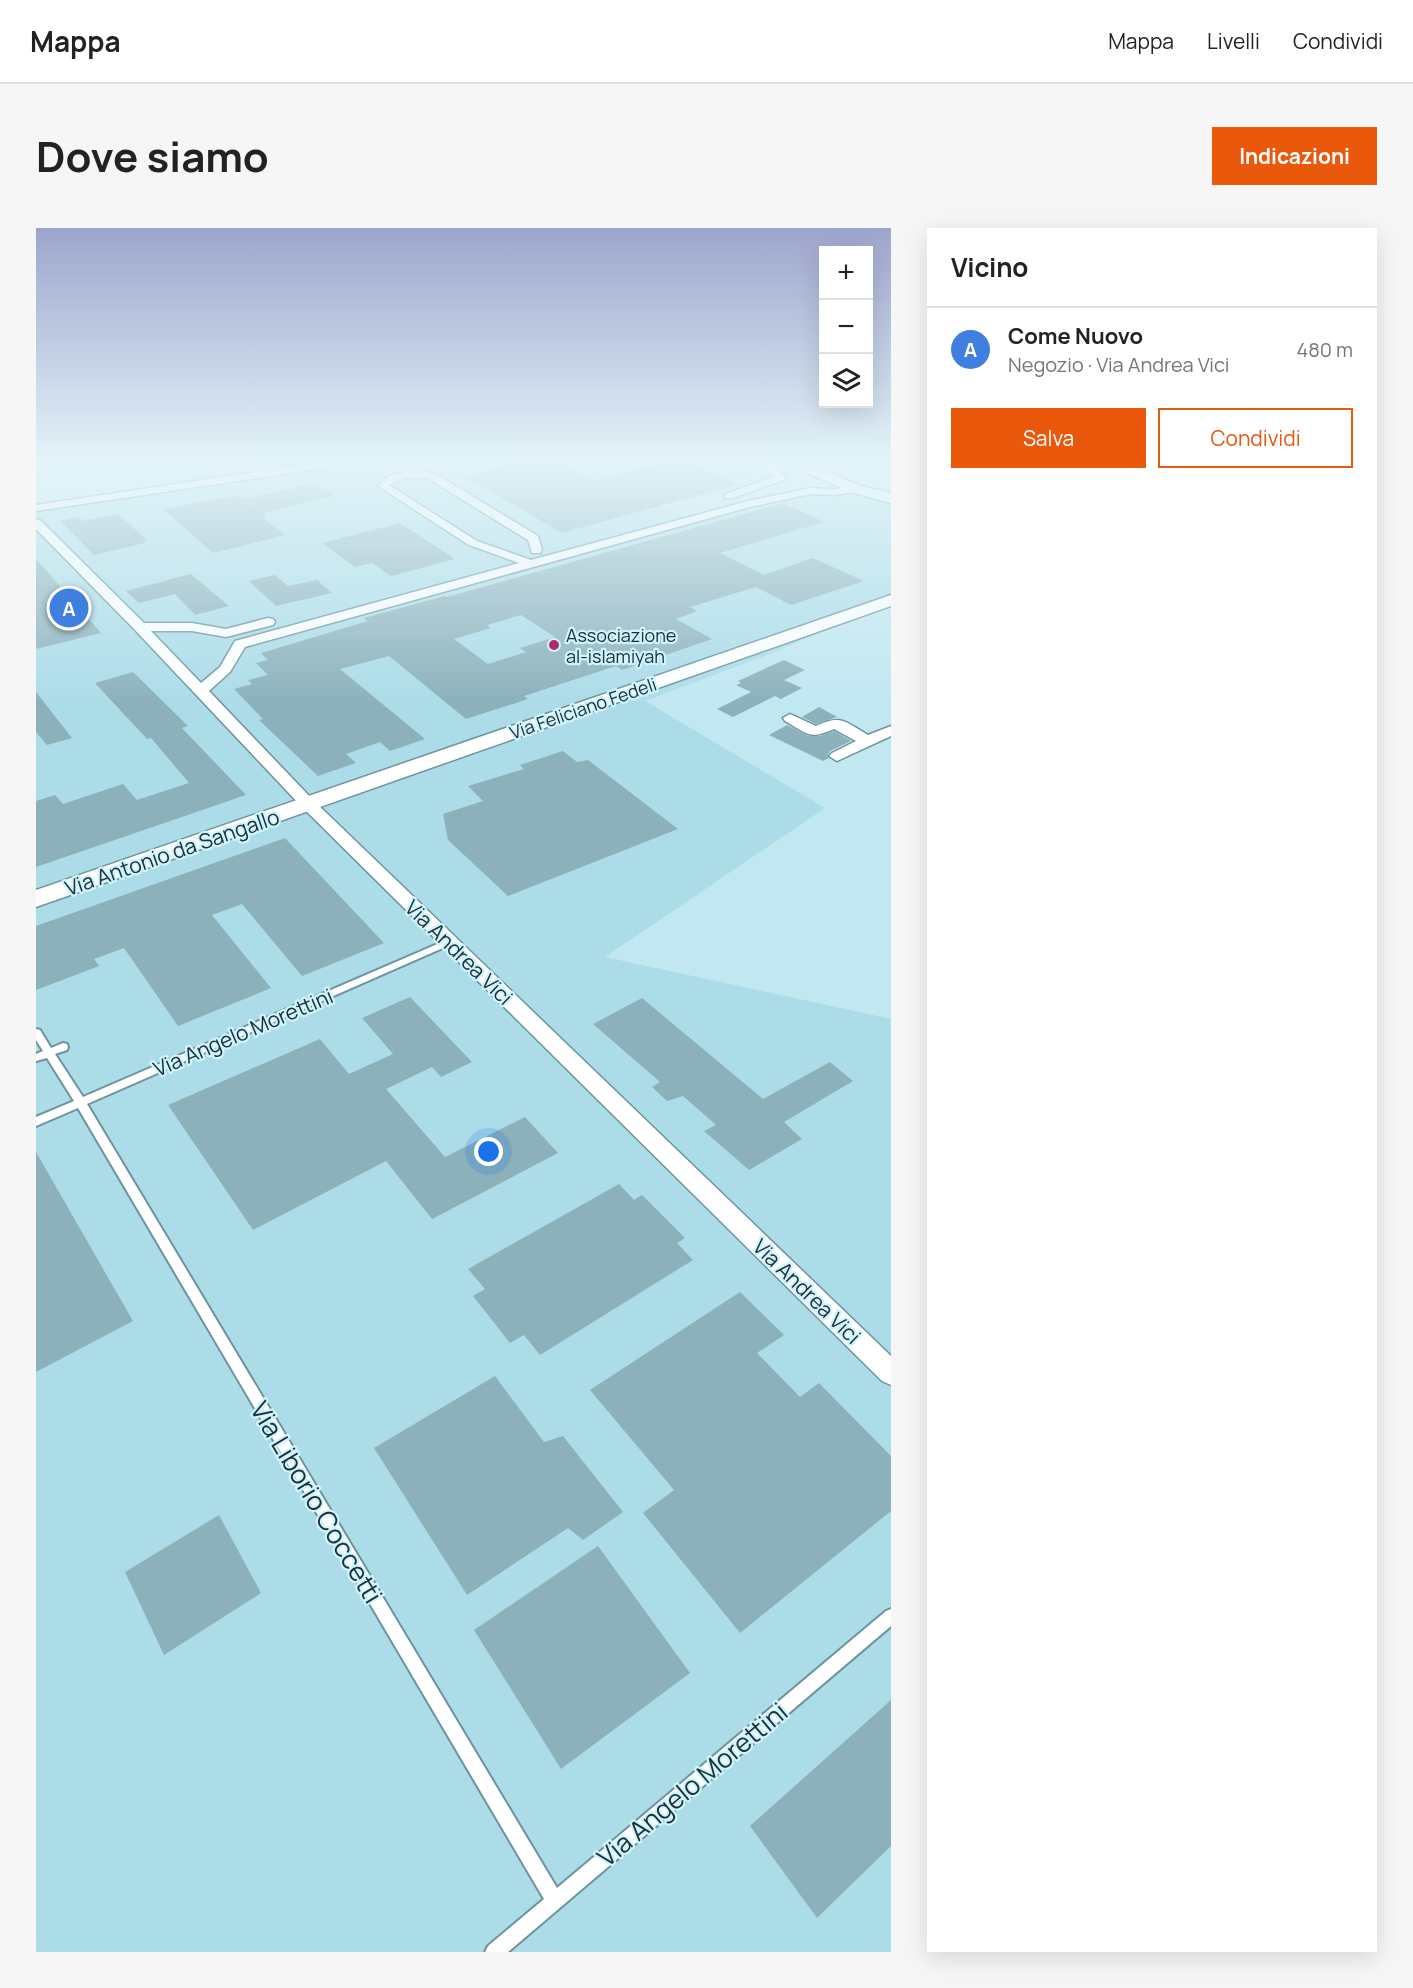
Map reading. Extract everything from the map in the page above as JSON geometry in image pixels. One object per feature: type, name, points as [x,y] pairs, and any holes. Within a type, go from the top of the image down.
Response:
[{"type":"street","name":"Via Andrea Vici","points":[[49,542],[140,627],[308,804],[891,1373]]},
{"type":"street","points":[[472,542],[513,556],[529,564]]},
{"type":"street","points":[[535,542],[536,550]]},
{"type":"street","points":[[410,584],[563,542]]},
{"type":"street","points":[[201,691],[225,669],[240,644],[607,542]]},
{"type":"street","name":"Via Feliciano Fedeli","points":[[308,804],[891,600]]},
{"type":"street","points":[[140,627],[192,627],[226,633],[284,618]]},
{"type":"street","points":[[226,633],[240,644]]},
{"type":"street","points":[[790,718],[815,732],[835,723],[868,741]]},
{"type":"street","points":[[837,756],[891,730]]},
{"type":"street","name":"Via Antonio da Sangallo","points":[[36,899],[308,804]]},
{"type":"lane","points":[[536,550],[550,558]]},
{"type":"lane","name":"Via Angelo Morettini","points":[[36,1122],[449,942]]},
{"type":"lane","name":"Via Liborio Coccetti","points":[[36,1032],[555,1901]]},
{"type":"lane","points":[[37,1058],[63,1047]]},
{"type":"lane","name":"Via Angelo Morettini","points":[[494,1952],[891,1616]]},
{"type":"shaded area","points":[[36,542],[891,542],[891,602],[770,654],[645,701],[825,808],[605,957],[891,1019],[891,1952],[36,1952]]},
{"type":"building","points":[[81,542],[145,543],[94,555]]},
{"type":"building","points":[[201,542],[255,542],[213,553]]},
{"type":"building","points":[[430,542],[455,559],[391,576],[372,563],[355,567],[322,543]]},
{"type":"building","points":[[642,542],[755,542],[720,553],[764,575],[813,558],[864,581],[791,605],[756,587],[690,607],[697,611],[676,619],[712,639],[622,670],[616,666],[524,696],[528,699],[466,719],[389,656],[340,669],[425,739],[390,751],[380,742],[346,754],[356,763],[318,776],[259,720],[263,719],[234,689],[252,684],[248,680],[268,675],[256,663],[268,660],[261,653],[368,621],[364,618]],"holes":[[[521,615],[555,637],[520,648],[526,652],[488,664],[454,639],[491,628],[487,625]]]},
{"type":"building","points":[[36,559],[89,619],[101,633],[36,649]]},
{"type":"building","points":[[191,574],[229,606],[195,615],[175,594],[139,603],[126,591]]},
{"type":"building","points":[[275,575],[288,586],[317,580],[332,593],[276,606],[249,581]]},
{"type":"building","points":[[784,660],[805,670],[784,680],[802,688],[781,699],[775,696],[733,717],[717,709],[751,692],[736,685],[741,683],[738,681]]},
{"type":"building","points":[[133,672],[188,726],[182,728],[246,795],[36,867],[36,801],[55,795],[63,804],[123,784],[137,800],[189,783],[151,738],[147,739],[95,683]]},
{"type":"building","points":[[36,692],[72,738],[47,745],[36,732]]},
{"type":"building","points":[[819,707],[837,717],[816,724],[802,717]]},
{"type":"building","points":[[787,725],[808,736],[820,736],[834,731],[851,741],[830,751],[827,756],[829,758],[823,761],[769,735]]},
{"type":"building","points":[[563,751],[577,762],[588,760],[678,829],[508,896],[448,840],[443,814],[483,801],[468,786],[524,769],[520,765]]},
{"type":"building","points":[[285,838],[384,943],[302,976],[242,904],[212,915],[271,988],[178,1026],[124,948],[94,959],[99,966],[36,990],[36,926]]},
{"type":"building","points":[[410,997],[472,1062],[441,1077],[432,1067],[386,1089],[445,1157],[525,1117],[558,1153],[432,1219],[386,1161],[253,1230],[168,1105],[320,1039],[349,1074],[393,1054],[362,1018]]},
{"type":"building","points":[[642,998],[763,1099],[830,1062],[853,1081],[784,1122],[802,1139],[749,1170],[704,1131],[716,1125],[683,1096],[667,1101],[652,1087],[660,1082],[593,1024]]},
{"type":"building","points":[[36,1152],[133,1321],[36,1372]]},
{"type":"building","points":[[619,1184],[634,1200],[642,1195],[685,1238],[677,1243],[693,1260],[540,1355],[524,1335],[510,1343],[473,1296],[485,1289],[468,1269]]},
{"type":"building","points":[[740,1292],[784,1335],[757,1353],[800,1397],[819,1383],[891,1456],[891,1511],[740,1633],[643,1513],[674,1490],[590,1390]]},
{"type":"building","points":[[495,1376],[544,1442],[563,1436],[623,1512],[583,1540],[568,1528],[467,1595],[374,1448]]},
{"type":"building","points":[[219,1515],[261,1593],[164,1655],[125,1572]]},
{"type":"building","points":[[598,1546],[690,1673],[561,1769],[474,1630]]},
{"type":"building","points":[[891,1700],[891,1846],[817,1918],[750,1826]]},
{"type":"place","name":"Come Nuovo","points":[[69,608]]},
{"type":"place","name":"Associazione al-islamiyah","points":[[554,645]]}]
